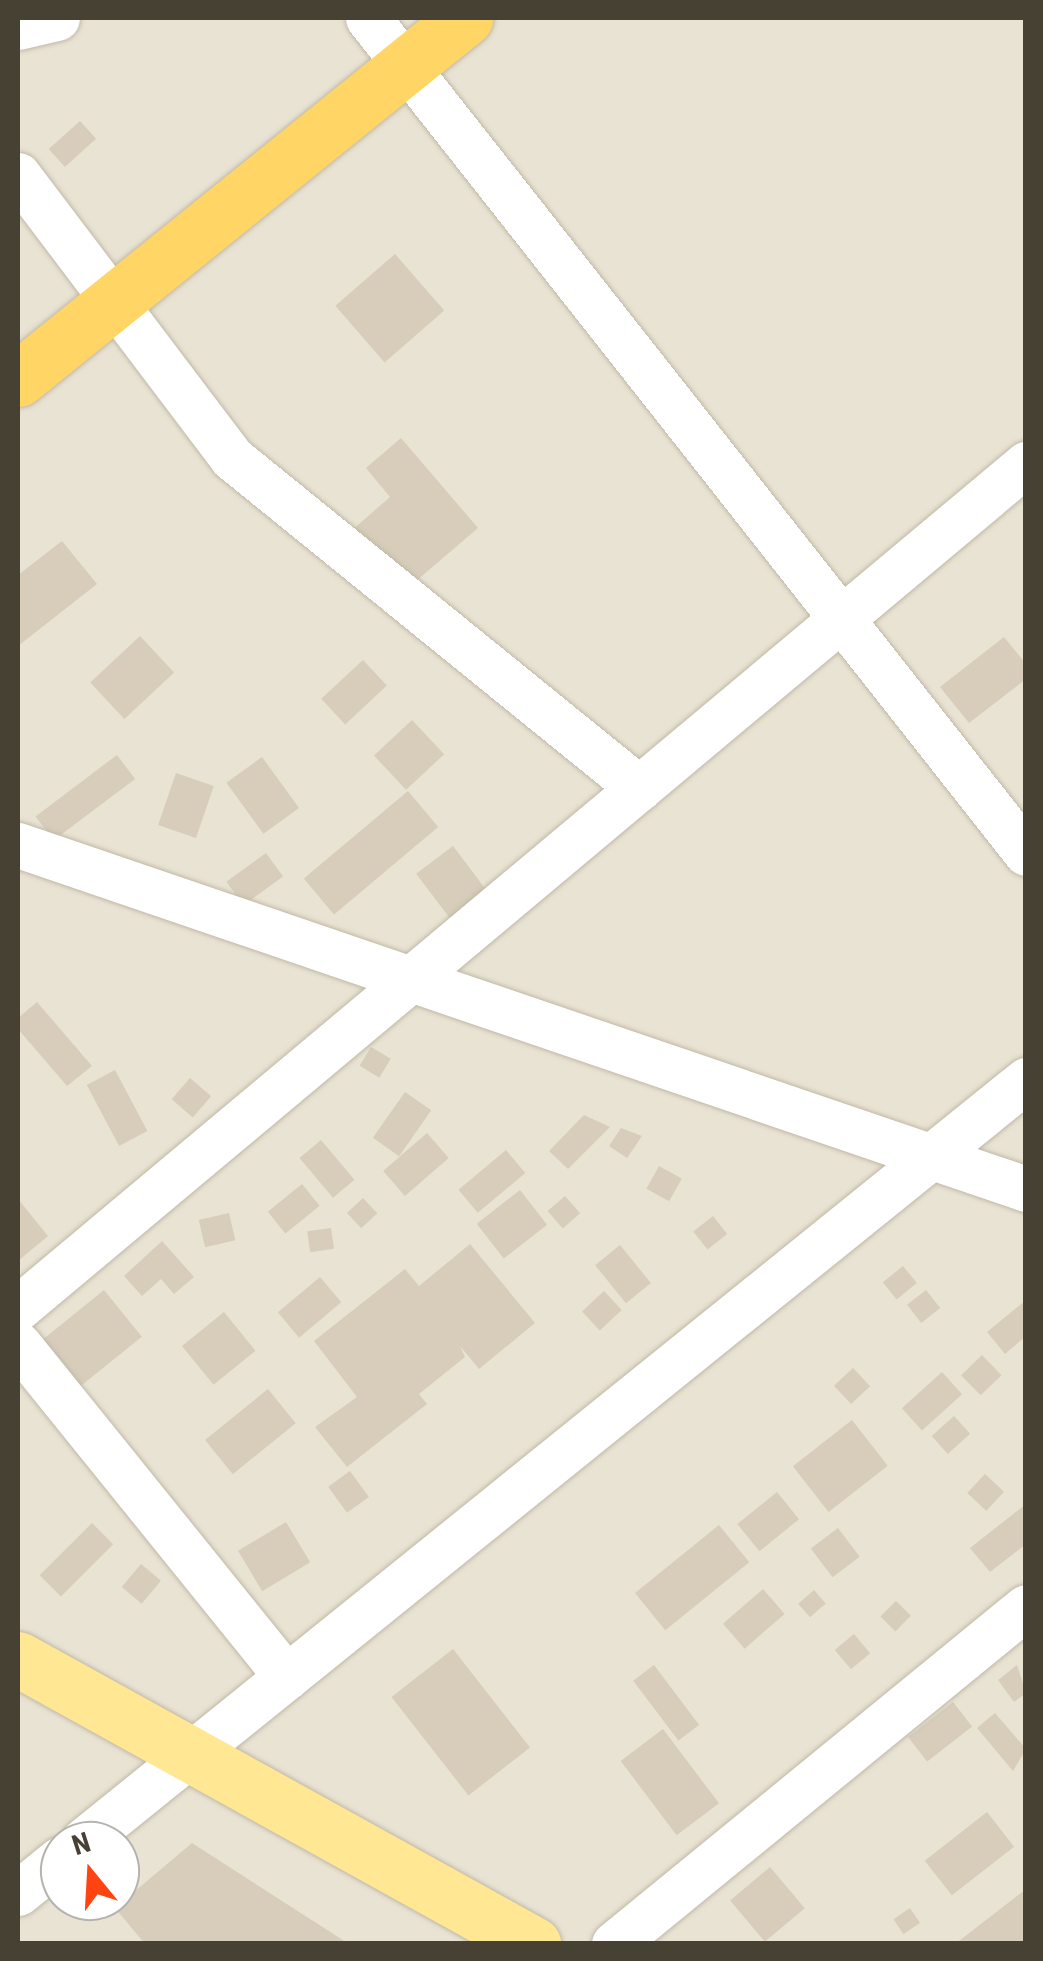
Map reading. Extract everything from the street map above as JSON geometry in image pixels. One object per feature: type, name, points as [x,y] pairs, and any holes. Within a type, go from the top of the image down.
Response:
[{"type":"highway","points":[[18,379],[465,18]]},
{"type":"main road","points":[[18,1659],[533,1944]]},
{"type":"street","points":[[18,27],[57,18]]},
{"type":"street","points":[[368,18],[1026,853]]},
{"type":"street","points":[[18,175],[232,458],[639,788]]},
{"type":"street","points":[[18,1308],[1026,464]]},
{"type":"street","points":[[18,845],[1026,1189]]},
{"type":"street","points":[[108,1821],[1026,1080]]},
{"type":"street","points":[[18,1344],[287,1677]]},
{"type":"street","points":[[614,1944],[1026,1607]]},
{"type":"street","points":[[18,1894],[40,1876]]},
{"type":"shaded area","points":[[18,18],[1025,18],[1025,1943],[18,1943]]},
{"type":"building","points":[[80,121],[96,139],[65,167],[49,149]]},
{"type":"building","points":[[395,254],[444,311],[385,362],[335,306]]},
{"type":"building","points":[[401,438],[478,528],[402,593],[350,532],[390,497],[366,468]]},
{"type":"building","points":[[62,541],[97,584],[18,646],[18,575]]},
{"type":"building","points":[[140,636],[174,673],[124,719],[90,682]]},
{"type":"building","points":[[1004,637],[1026,664],[1026,679],[969,723],[940,687]]},
{"type":"building","points":[[363,660],[387,686],[345,724],[321,699]]},
{"type":"building","points":[[412,720],[444,754],[406,790],[374,755]]},
{"type":"building","points":[[117,755],[135,779],[54,840],[36,816]]},
{"type":"building","points":[[262,757],[299,808],[263,834],[226,783]]},
{"type":"building","points":[[176,773],[214,786],[196,838],[158,825]]},
{"type":"building","points":[[408,791],[438,827],[334,914],[304,878]]},
{"type":"building","points":[[453,846],[489,893],[452,921],[416,874]]},
{"type":"building","points":[[266,853],[283,876],[243,905],[226,882]]},
{"type":"building","points":[[37,1002],[92,1066],[67,1086],[18,1029],[18,1018]]},
{"type":"building","points":[[371,1047],[391,1059],[379,1078],[360,1066]]},
{"type":"building","points":[[115,1070],[147,1131],[119,1146],[87,1085]]},
{"type":"building","points":[[190,1078],[211,1096],[193,1118],[172,1099]]},
{"type":"building","points":[[405,1092],[431,1110],[399,1156],[373,1138]]},
{"type":"building","points":[[584,1115],[610,1127],[568,1169],[549,1151]]},
{"type":"building","points":[[621,1128],[642,1136],[627,1158],[609,1146]]},
{"type":"building","points":[[427,1133],[449,1158],[405,1196],[383,1171]]},
{"type":"building","points":[[321,1140],[354,1180],[333,1198],[300,1158]]},
{"type":"building","points":[[506,1150],[525,1173],[478,1213],[459,1190]]},
{"type":"building","points":[[659,1166],[682,1179],[669,1201],[646,1189]]},
{"type":"building","points":[[302,1184],[320,1206],[285,1233],[268,1212]]},
{"type":"building","points":[[520,1190],[547,1225],[504,1259],[477,1224]]},
{"type":"building","points":[[565,1196],[580,1213],[563,1228],[548,1211]]},
{"type":"building","points":[[363,1198],[377,1213],[361,1228],[347,1213]]},
{"type":"building","points":[[18,1199],[48,1236],[18,1261]]},
{"type":"building","points":[[229,1213],[235,1240],[205,1247],[199,1220]]},
{"type":"building","points":[[713,1216],[727,1234],[707,1250],[693,1231]]},
{"type":"building","points":[[331,1228],[334,1249],[310,1252],[307,1231]]},
{"type":"building","points":[[162,1241],[194,1277],[174,1294],[161,1279],[142,1296],[124,1276]]},
{"type":"building","points":[[470,1244],[535,1323],[479,1369],[460,1346],[465,1357],[419,1394],[427,1404],[347,1467],[315,1427],[357,1397],[314,1341],[405,1269],[419,1286]]},
{"type":"building","points":[[620,1245],[651,1283],[626,1303],[595,1265]]},
{"type":"building","points":[[903,1266],[917,1283],[897,1299],[883,1282]]},
{"type":"building","points":[[320,1277],[341,1302],[299,1338],[278,1312]]},
{"type":"building","points":[[104,1290],[142,1337],[77,1389],[39,1342]]},
{"type":"building","points":[[926,1290],[940,1308],[921,1323],[907,1305]]},
{"type":"building","points":[[604,1291],[622,1310],[600,1330],[582,1311]]},
{"type":"building","points":[[1026,1300],[1026,1336],[1005,1354],[987,1332]]},
{"type":"building","points":[[224,1312],[255,1351],[214,1385],[182,1346]]},
{"type":"building","points":[[982,1355],[1001,1375],[981,1395],[961,1375]]},
{"type":"building","points":[[853,1368],[870,1386],[851,1404],[834,1386]]},
{"type":"building","points":[[942,1372],[962,1394],[922,1430],[902,1408]]},
{"type":"building","points":[[268,1389],[296,1423],[233,1474],[205,1440]]},
{"type":"building","points":[[954,1416],[970,1434],[948,1454],[932,1436]]},
{"type":"building","points":[[852,1420],[888,1466],[829,1512],[793,1466]]},
{"type":"building","points":[[350,1471],[369,1497],[347,1513],[328,1487]]},
{"type":"building","points":[[985,1474],[1004,1492],[986,1511],[967,1493]]},
{"type":"building","points":[[777,1492],[799,1519],[759,1551],[737,1524]]},
{"type":"building","points":[[1026,1504],[1026,1544],[990,1572],[970,1548]]},
{"type":"building","points":[[286,1522],[310,1562],[262,1591],[238,1551]]},
{"type":"building","points":[[92,1523],[113,1544],[61,1597],[40,1575]]},
{"type":"building","points":[[719,1525],[749,1562],[665,1630],[635,1593]]},
{"type":"building","points":[[838,1528],[860,1557],[833,1577],[811,1548]]},
{"type":"building","points":[[141,1564],[161,1581],[142,1604],[122,1587]]},
{"type":"building","points":[[763,1589],[785,1614],[745,1649],[723,1624]]},
{"type":"building","points":[[814,1590],[826,1604],[810,1617],[798,1604]]},
{"type":"building","points":[[896,1601],[911,1616],[895,1631],[880,1617]]},
{"type":"building","points":[[854,1634],[870,1653],[851,1669],[835,1650]]},
{"type":"building","points":[[453,1649],[530,1748],[468,1796],[392,1697]]},
{"type":"building","points":[[654,1665],[699,1725],[678,1741],[633,1681]]},
{"type":"building","points":[[1017,1665],[1026,1693],[1014,1702],[998,1680]]},
{"type":"building","points":[[953,1702],[972,1726],[927,1762],[908,1737]]},
{"type":"building","points":[[995,1713],[1026,1749],[1013,1771],[977,1728]]},
{"type":"building","points":[[663,1729],[719,1803],[677,1835],[621,1761]]},
{"type":"building","points":[[987,1812],[1014,1847],[952,1895],[925,1861]]},
{"type":"building","points":[[192,1843],[349,1944],[145,1944],[126,1921],[140,1921],[140,1887]]},
{"type":"building","points":[[770,1867],[805,1908],[765,1942],[730,1900]]},
{"type":"building","points":[[1026,1889],[1026,1944],[955,1944],[977,1927]]},
{"type":"building","points":[[910,1908],[920,1923],[903,1934],[893,1919]]}]
